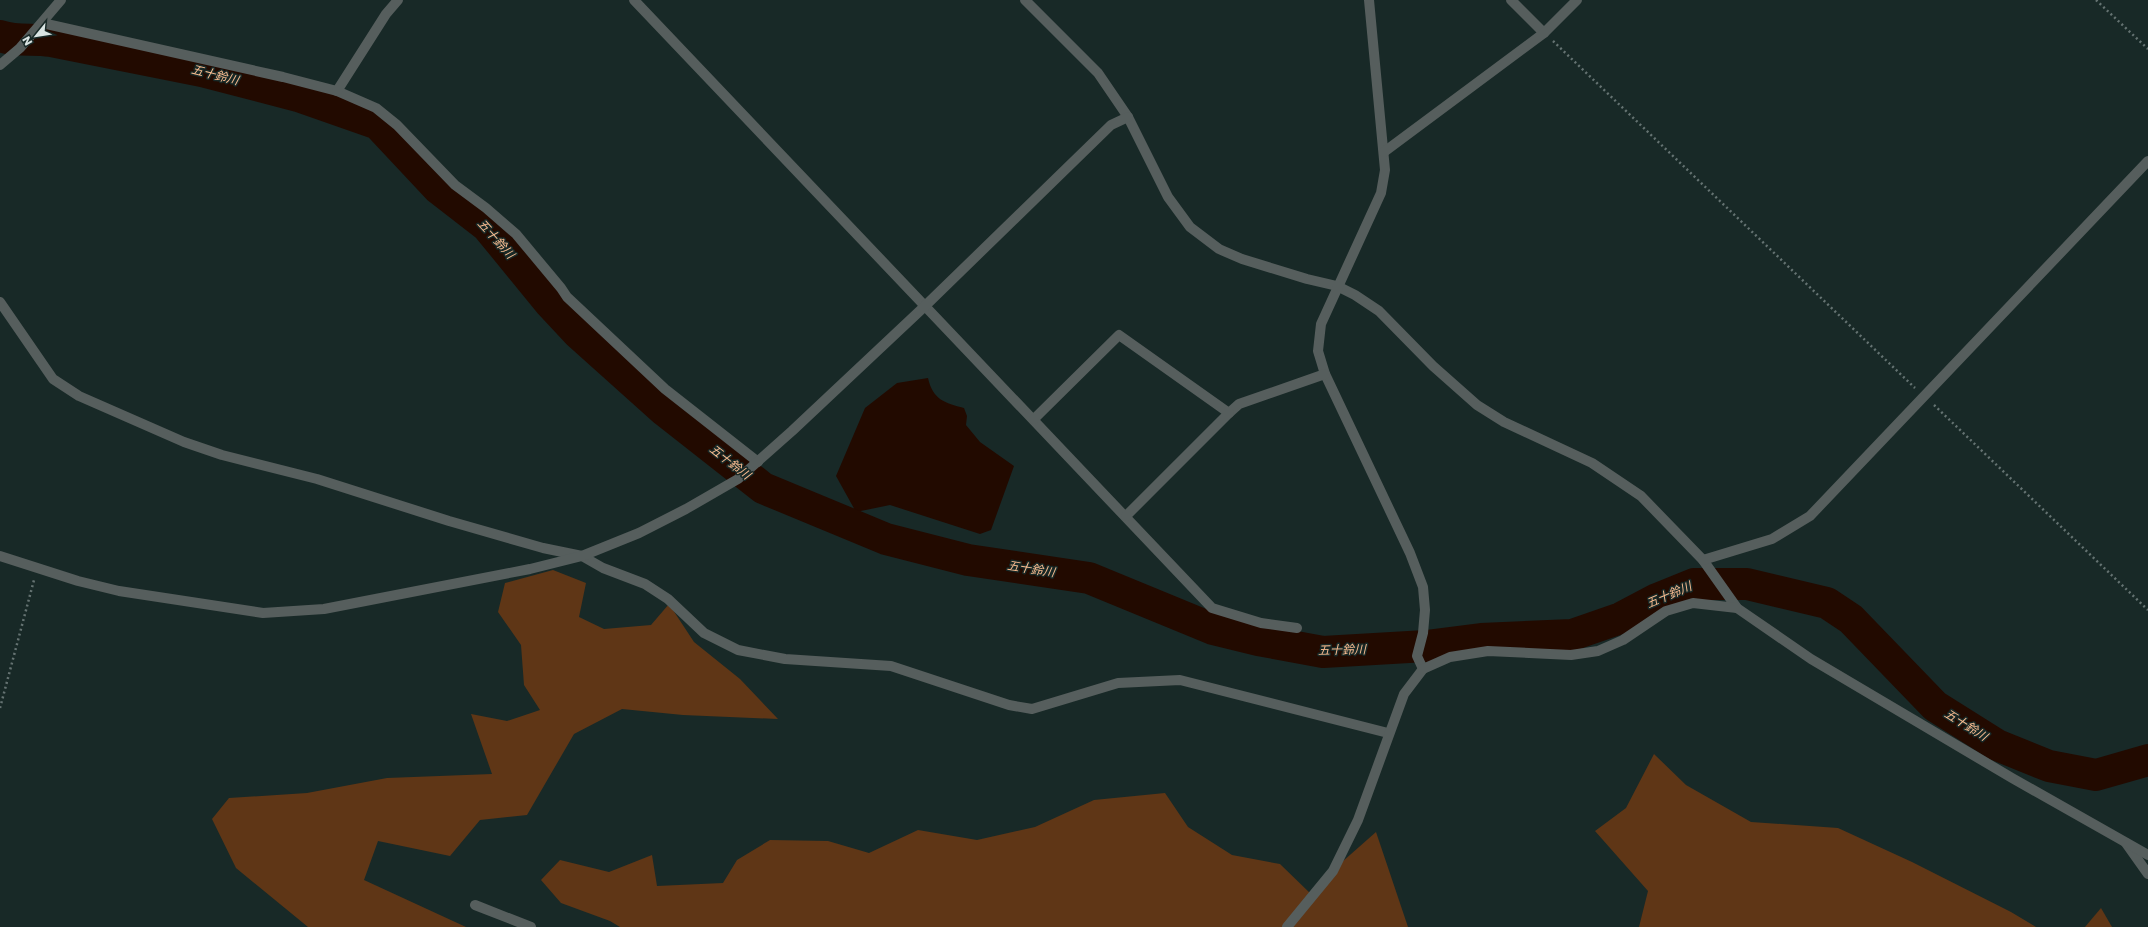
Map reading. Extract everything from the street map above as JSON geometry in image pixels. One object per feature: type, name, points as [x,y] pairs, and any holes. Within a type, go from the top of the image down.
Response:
[{"type":"street","points":[[0,65],[20,48],[61,0]]},
{"type":"street","points":[[337,91],[386,14],[398,0]]},
{"type":"street","points":[[634,0],[1034,419],[1212,608],[1261,623],[1297,628]]},
{"type":"street","points":[[1025,0],[1098,73],[1128,116],[1168,196],[1190,227],[1219,249],[1242,259],[1307,279],[1337,286],[1355,295],[1378,311],[1433,366],[1477,405],[1504,422],[1592,463],[1641,496],[1703,560],[1730,596],[1737,608],[1817,662],[2148,855]]},
{"type":"street","points":[[1369,0],[1385,170],[1381,193],[1337,286],[1321,324],[1318,351],[1325,374],[1410,553],[1423,587],[1425,610],[1423,633],[1417,656],[1423,669]]},
{"type":"street","points":[[1511,0],[1544,33]]},
{"type":"street","points":[[1384,152],[1544,33],[1577,0]]},
{"type":"street","points":[[39,26],[268,73],[337,91],[376,108],[397,125],[455,185],[486,208],[516,234],[567,297],[623,352],[754,465]]},
{"type":"street","points":[[0,556],[78,581],[119,591],[263,613],[324,609],[530,569],[582,556],[652,526],[686,509],[738,479],[925,306],[1111,125],[1128,116]]},
{"type":"street","points":[[1703,560],[1772,539],[1810,516],[2148,162]]},
{"type":"street","points":[[0,302],[53,379],[79,396],[184,442],[222,455],[317,479],[449,521],[543,548],[582,556],[603,568],[644,584],[668,599],[704,633],[738,650],[785,659],[891,666],[1009,705],[1032,710],[1118,682],[1180,680],[1388,733]]},
{"type":"street","points":[[1034,419],[1119,335],[1229,413]]},
{"type":"street","points":[[1126,516],[1239,404],[1325,374]]},
{"type":"street","points":[[1287,927],[1333,871],[1358,820],[1388,733],[1404,694],[1423,669],[1450,657],[1488,651],[1571,655],[1598,651],[1630,636],[1666,611],[1693,603],[1737,608]]},
{"type":"street","points":[[2126,843],[2148,874]]},
{"type":"street","points":[[475,905],[531,927]]},
{"type":"path","points":[[2096,0],[2148,49]]},
{"type":"path","points":[[1544,33],[2148,610]]},
{"type":"path","points":[[0,708],[37,568]]},
{"type":"shaded area","points":[[928,378],[933,391],[937,396],[946,402],[964,408],[967,416],[966,425],[980,442],[1014,466],[991,530],[980,534],[890,505],[856,512],[836,476],[865,408],[897,383]]},
{"type":"shaded area","points":[[553,570],[586,583],[579,617],[604,629],[651,625],[669,604],[694,642],[740,679],[778,719],[683,715],[622,709],[574,734],[527,815],[480,820],[450,856],[378,841],[364,880],[466,927],[308,927],[236,868],[212,819],[229,798],[307,793],[387,778],[492,774],[471,714],[507,721],[540,710],[524,685],[521,645],[498,612],[505,583]]},
{"type":"shaded area","points":[[1654,754],[1686,785],[1751,822],[1838,828],[1912,862],[2011,912],[2036,927],[1639,927],[1648,891],[1595,831],[1626,808]]},
{"type":"shaded area","points":[[1165,793],[1188,827],[1232,855],[1280,864],[1313,896],[1342,862],[1376,832],[1408,927],[620,927],[610,921],[561,903],[541,880],[560,860],[609,872],[652,855],[657,886],[723,883],[737,860],[770,840],[828,841],[869,853],[918,830],[977,840],[1035,827],[1094,800]]},
{"type":"shaded area","points":[[2101,908],[2112,927],[2085,927]]},
{"type":"waterway","name":"五十鈴川","points":[[0,36],[12,39],[51,41],[202,71],[298,96],[378,124],[438,188],[487,226],[550,303],[578,333],[665,411],[763,488],[886,539],[968,560],[1089,578],[1213,629],[1258,640],[1323,652],[1426,646],[1481,639],[1572,635],[1621,618],[1657,599],[1694,584],[1747,584],[1827,603],[1851,619],[1935,706],[1997,745],[2049,766],[2096,775],[2148,760]]}]
